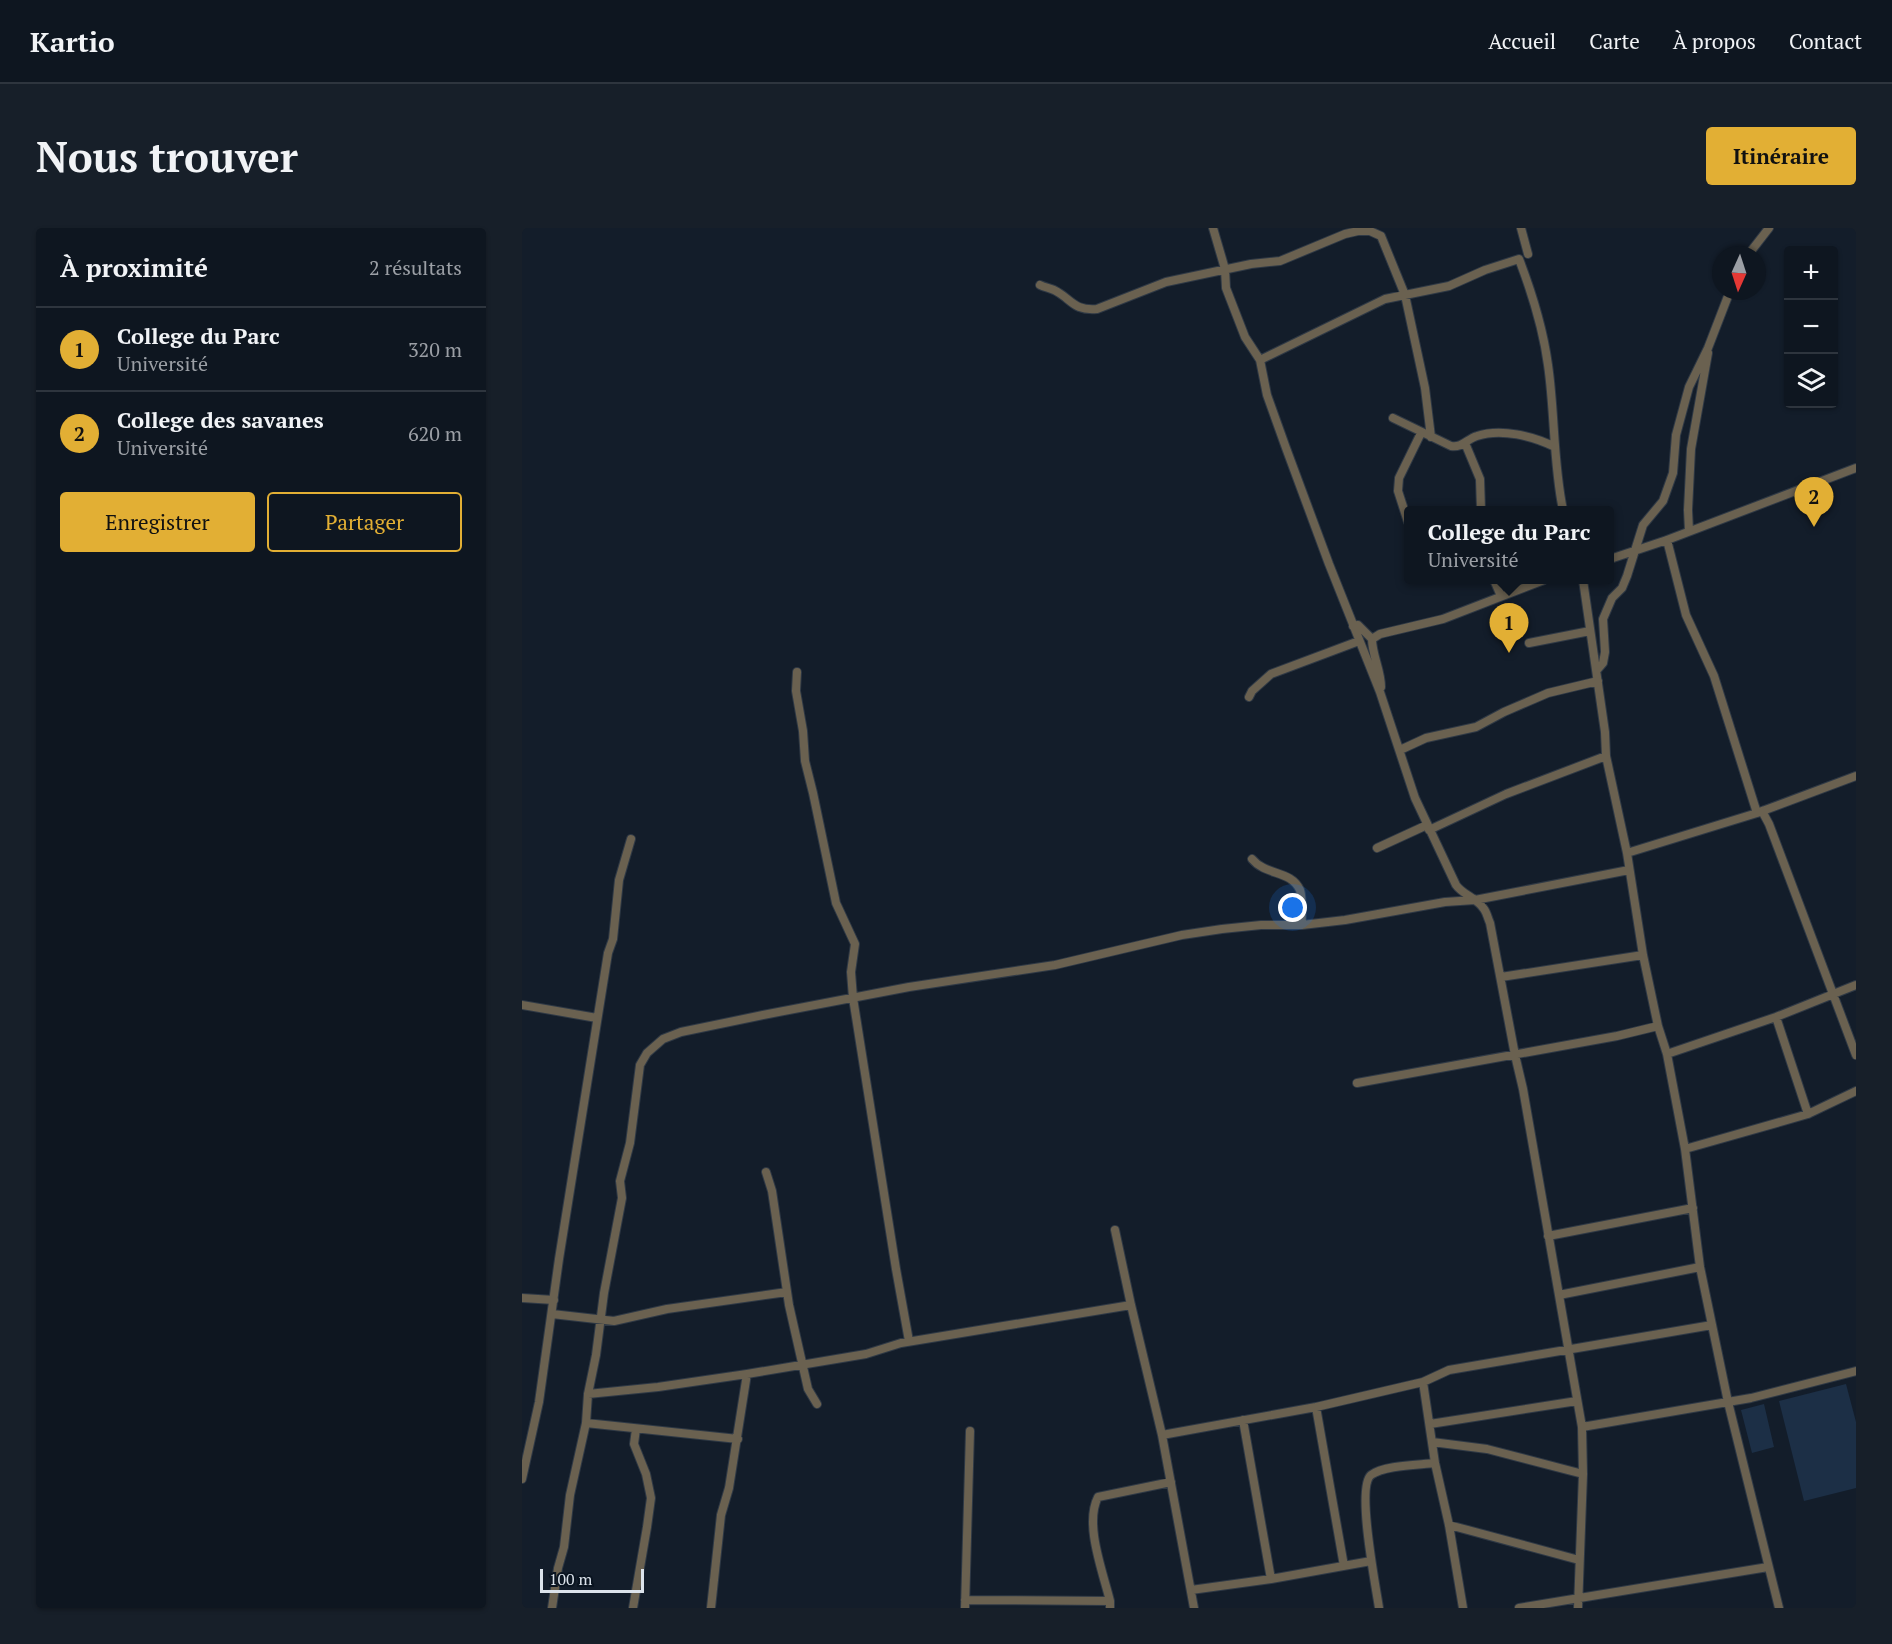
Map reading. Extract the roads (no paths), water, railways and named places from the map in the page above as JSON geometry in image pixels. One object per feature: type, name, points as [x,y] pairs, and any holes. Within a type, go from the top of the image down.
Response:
[{"type":"street","points":[[1213,228],[1225,269],[1226,288],[1245,337],[1260,360],[1267,395],[1380,692],[1415,798],[1460,891],[1484,908],[1490,923],[1523,1089],[1582,1427],[1583,1474],[1578,1608]]},
{"type":"street","points":[[1521,228],[1528,254]]},
{"type":"street","points":[[1755,246],[1769,228]]},
{"type":"street","points":[[1040,285],[1055,290],[1075,306],[1085,310],[1097,309],[1166,282],[1225,269],[1280,261],[1345,234],[1358,231],[1379,232],[1405,295],[1425,388],[1431,437]]},
{"type":"street","points":[[1260,360],[1385,299],[1449,286],[1485,270],[1519,259],[1531,290],[1548,364],[1557,483],[1562,506]]},
{"type":"street","points":[[1597,670],[1603,663],[1605,652],[1603,619],[1612,598],[1622,588],[1643,525],[1663,501],[1673,474],[1676,435],[1689,387],[1708,348],[1727,300]]},
{"type":"street","points":[[1689,531],[1691,449],[1708,348]]},
{"type":"street","points":[[1393,418],[1451,446],[1457,447],[1474,437],[1486,434],[1515,434],[1539,439],[1555,447]]},
{"type":"street","points":[[1404,510],[1398,491],[1398,478],[1421,433]]},
{"type":"street","points":[[1465,444],[1480,479],[1481,506]]},
{"type":"street","points":[[1614,557],[1667,540],[1856,468]]},
{"type":"street","points":[[1667,540],[1686,615],[1714,676],[1759,812],[1772,833],[1856,1055]]},
{"type":"street","points":[[1496,584],[1501,596]]},
{"type":"street","points":[[1372,639],[1380,634],[1443,619],[1531,584]]},
{"type":"street","points":[[1584,584],[1597,670],[1606,756],[1627,853],[1643,955],[1658,1026],[1667,1054],[1685,1149],[1700,1267],[1728,1402],[1779,1608]]},
{"type":"street","points":[[1353,626],[1358,625],[1372,639],[1372,650],[1380,677],[1380,692]]},
{"type":"street","points":[[1529,643],[1590,631]]},
{"type":"street","points":[[1249,697],[1252,691],[1271,674],[1359,641]]},
{"type":"street","points":[[797,672],[796,691],[803,731],[805,761],[836,903],[855,944],[851,972],[853,998],[909,1341]]},
{"type":"street","points":[[1400,750],[1426,738],[1476,727],[1548,693],[1598,681]]},
{"type":"street","points":[[1377,848],[1506,794],[1606,756]]},
{"type":"street","points":[[1627,853],[1759,812],[1856,776]]},
{"type":"street","points":[[522,1479],[539,1402],[597,1018],[608,953],[613,939],[619,880],[631,838]]},
{"type":"street","points":[[1252,859],[1258,866],[1291,878],[1300,891],[1302,925]]},
{"type":"street","points":[[552,1608],[558,1568],[564,1547],[570,1495],[586,1423],[588,1394],[622,1198],[620,1181],[630,1143],[640,1065],[647,1053],[663,1039],[681,1032],[909,987],[1055,965],[1182,935],[1222,928],[1302,925],[1345,920],[1445,902],[1475,900],[1629,870]]},
{"type":"street","points":[[1501,977],[1643,955]]},
{"type":"street","points":[[1667,1054],[1776,1017],[1856,985]]},
{"type":"street","points":[[522,1005],[597,1018]]},
{"type":"street","points":[[1776,1017],[1808,1114]]},
{"type":"street","points":[[1357,1083],[1617,1036],[1658,1026]]},
{"type":"street","points":[[1685,1149],[1808,1114],[1856,1091]]},
{"type":"street","points":[[766,1172],[787,1292],[808,1389],[817,1404]]},
{"type":"street","points":[[1548,1236],[1693,1208]]},
{"type":"street","points":[[1115,1230],[1162,1435],[1194,1608]]},
{"type":"street","points":[[1559,1295],[1700,1267]]},
{"type":"street","points":[[552,1314],[614,1321],[667,1309],[787,1292]]},
{"type":"street","points":[[522,1298],[554,1300]]},
{"type":"street","points":[[588,1394],[747,1374],[866,1354],[909,1341],[1131,1305]]},
{"type":"street","points":[[1162,1435],[1316,1407],[1423,1382],[1449,1370],[1712,1325]]},
{"type":"street","points":[[1582,1427],[1751,1398],[1856,1371]]},
{"type":"street","points":[[711,1608],[721,1515],[729,1488],[747,1374]]},
{"type":"street","points":[[1423,1382],[1435,1463],[1449,1525],[1463,1608]]},
{"type":"street","points":[[1430,1424],[1577,1401]]},
{"type":"street","points":[[1316,1407],[1344,1566]]},
{"type":"street","points":[[1242,1420],[1271,1579]]},
{"type":"street","points":[[586,1423],[738,1439]]},
{"type":"street","points":[[633,1608],[651,1498],[646,1474],[634,1444],[636,1429]]},
{"type":"street","points":[[970,1431],[965,1604],[1110,1604],[1093,1534],[1092,1518],[1098,1497],[1171,1482]]},
{"type":"street","points":[[1432,1442],[1487,1449],[1583,1474]]},
{"type":"street","points":[[1379,1608],[1364,1496],[1368,1478],[1385,1470],[1435,1463]]},
{"type":"street","points":[[1449,1525],[1579,1560]]},
{"type":"street","points":[[1191,1590],[1271,1579],[1371,1561]]},
{"type":"street","points":[[1519,1608],[1768,1567]]},
{"type":"place","name":"College des savanes","points":[[1814,527]]},
{"type":"place","name":"College du Parc","points":[[1509,653]]}]
